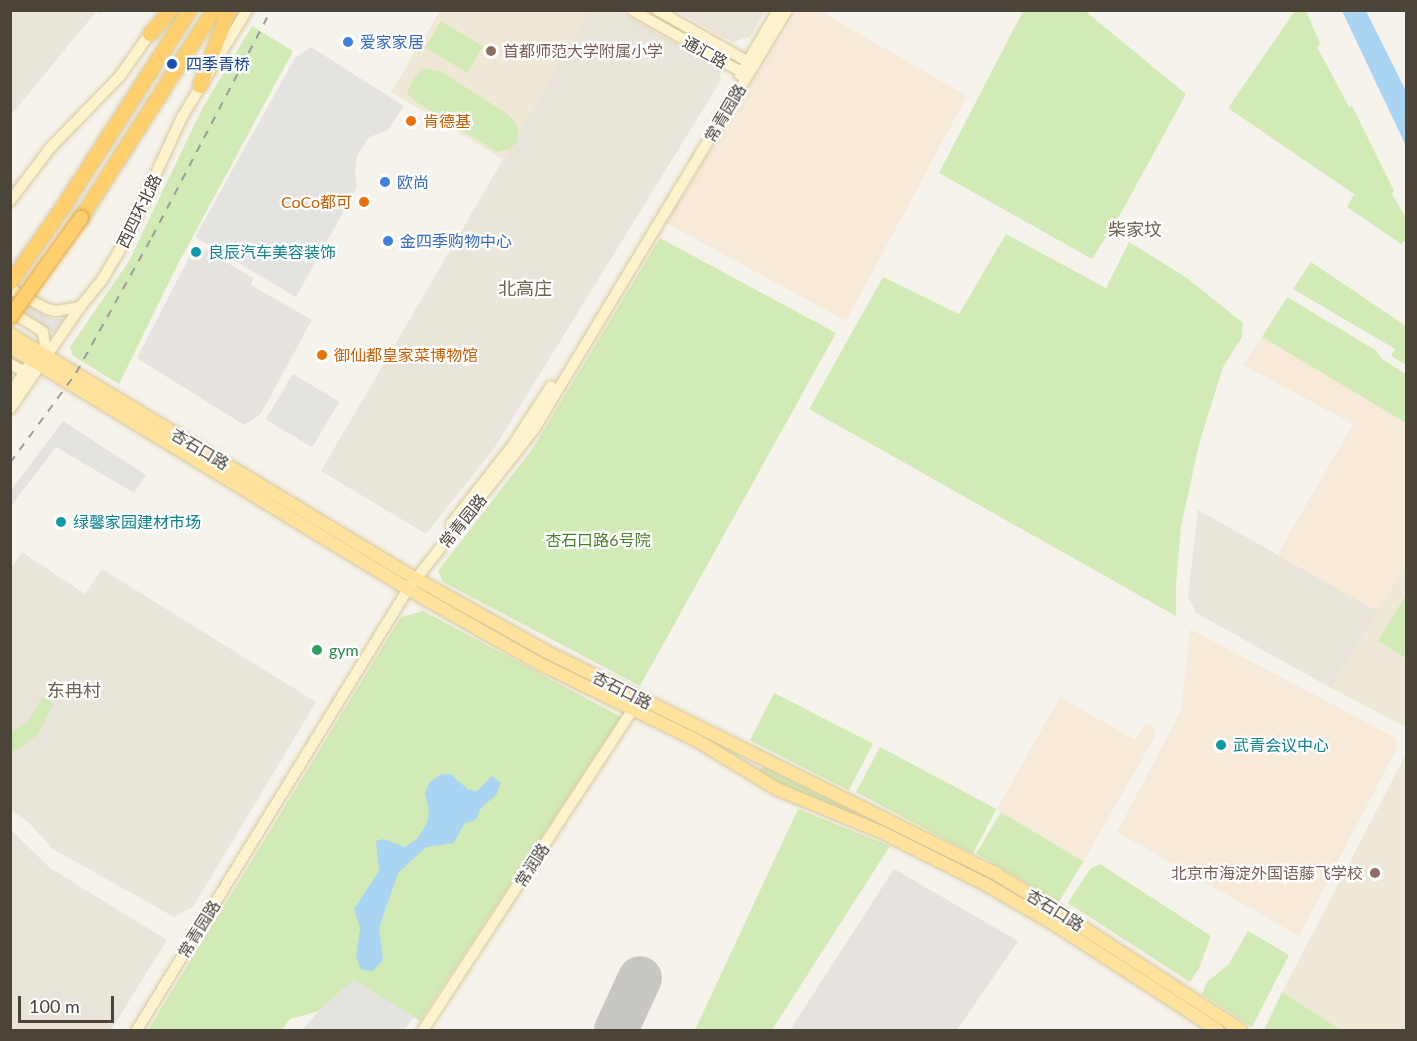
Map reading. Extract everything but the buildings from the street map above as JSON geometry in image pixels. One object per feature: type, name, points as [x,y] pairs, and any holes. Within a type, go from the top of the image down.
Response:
[{"type":"highway","points":[[150,34],[171,10]]},
{"type":"highway","points":[[10,283],[64,206],[190,10]]},
{"type":"highway","points":[[10,317],[81,218],[214,10]]},
{"type":"highway","points":[[200,86],[229,10]]},
{"type":"main road","name":"杏石口路","points":[[10,334],[40,360]]},
{"type":"main road","name":"杏石口路","points":[[10,347],[40,360],[410,583],[538,663],[637,704],[993,872],[1241,1030]]},
{"type":"main road","name":"杏石口路","points":[[637,704],[777,789],[881,832],[985,884],[1054,924],[1218,1030]]},
{"type":"street","points":[[10,201],[51,147],[120,76],[150,34],[163,10]]},
{"type":"street","name":"西四环北路","points":[[10,409],[40,360],[102,280],[125,241],[182,117],[247,10]]},
{"type":"street","name":"通汇路","points":[[632,10],[745,74]]},
{"type":"street","name":"通汇路","points":[[657,10],[751,64]]},
{"type":"street","name":"常青园路","points":[[751,64],[778,10]]},
{"type":"street","name":"常青园路","points":[[130,1030],[410,583],[535,428],[751,64],[787,10]]},
{"type":"street","points":[[10,289],[47,309],[56,311],[80,307]]},
{"type":"street","points":[[10,311],[44,332],[40,360]]},
{"type":"street","name":"西四环北路","points":[[10,394],[25,372],[40,360]]},
{"type":"street","points":[[10,363],[25,372]]},
{"type":"street","name":"常青园路","points":[[137,1030],[410,583]]},
{"type":"street","name":"常润路","points":[[423,1030],[637,704]]},
{"type":"shaded area","points":[[11,10],[103,11],[101,14],[96,12],[11,115]]},
{"type":"shaded area","name":"首都师范大学附属小学","points":[[440,11],[590,11],[504,160],[391,92]]},
{"type":"shaded area","points":[[590,11],[619,11],[721,70],[720,82],[493,450],[426,534],[321,471]]},
{"type":"shaded area","points":[[678,11],[765,11],[750,37],[732,42]]},
{"type":"shaded area","points":[[798,11],[820,11],[967,96],[846,321],[666,223]]},
{"type":"shaded area","points":[[311,47],[404,106],[387,131],[369,137],[357,156],[355,172],[357,187],[296,297],[195,237],[295,58]]},
{"type":"shaded area","points":[[196,244],[253,278],[251,285],[312,320],[260,415],[244,425],[137,358]]},
{"type":"shaded area","points":[[10,293],[52,319],[64,319],[54,333],[11,306]]},
{"type":"shaded area","points":[[1262,337],[1406,423],[1406,565],[1378,611],[1277,555],[1353,424],[1243,365]]},
{"type":"shaded area","points":[[293,374],[339,402],[312,447],[266,419]]},
{"type":"shaded area","points":[[63,421],[146,475],[134,493],[56,447],[11,506],[11,490]]},
{"type":"shaded area","points":[[1198,510],[1378,611],[1331,688],[1196,613],[1188,596]]},
{"type":"shaded area","points":[[22,552],[85,594],[102,569],[316,702],[193,907],[174,917],[53,849],[29,823],[11,810],[10,569]]},
{"type":"shaded area","points":[[1406,565],[1406,727],[1331,688]]},
{"type":"shaded area","points":[[1190,629],[1394,737],[1398,746],[1299,936],[1117,832],[1181,711]]},
{"type":"shaded area","points":[[1060,697],[1135,740],[1146,723],[1154,728],[1154,738],[1083,862],[997,809]]},
{"type":"shaded area","name":"北京市海淀外国语藤飞学校","points":[[1406,754],[1406,1030],[1341,1030],[1282,992]]},
{"type":"shaded area","points":[[11,830],[50,868],[167,940],[111,1030],[11,1030]]},
{"type":"shaded area","points":[[894,869],[1018,941],[957,1030],[790,1030]]},
{"type":"shaded area","points":[[354,980],[414,1017],[404,1030],[302,1030],[319,1011]]},
{"type":"green space","points":[[1023,11],[1085,11],[1186,94],[1121,213],[1092,259],[939,173]]},
{"type":"green space","points":[[1295,11],[1307,13],[1320,44],[1317,47],[1349,107],[1352,106],[1394,191],[1392,194],[1406,218],[1406,240],[1401,244],[1347,207],[1354,194],[1228,108]]},
{"type":"green space","points":[[441,21],[483,46],[467,73],[425,48]]},
{"type":"green space","points":[[252,26],[293,51],[178,264],[119,384],[73,356],[70,347],[129,261],[203,107]]},
{"type":"green space","points":[[423,68],[442,72],[509,115],[518,127],[517,142],[510,149],[497,152],[416,102],[407,93],[413,79]]},
{"type":"green space","points":[[1006,234],[1106,288],[1129,242],[1187,278],[1243,323],[1242,337],[1223,367],[1199,444],[1181,527],[1176,616],[809,409],[883,277],[959,314]]},
{"type":"green space","name":"杏石口路6号院","points":[[660,238],[836,333],[640,686],[443,582],[438,571],[533,448]]},
{"type":"green space","points":[[1311,262],[1406,326],[1406,365],[1391,356],[1395,349],[1293,289]]},
{"type":"green space","points":[[1287,297],[1377,351],[1382,359],[1406,374],[1406,423],[1262,337]]},
{"type":"green space","points":[[1406,595],[1406,658],[1378,641]]},
{"type":"green space","points":[[423,611],[621,717],[420,1021],[354,980],[319,1011],[290,1019],[282,1030],[148,1030],[401,617]]},
{"type":"green space","points":[[774,693],[873,743],[849,791],[750,740]]},
{"type":"green space","points":[[43,696],[53,704],[38,734],[22,747],[11,752],[11,732],[29,720]]},
{"type":"green space","points":[[880,747],[997,809],[973,854],[856,792]]},
{"type":"green space","points":[[764,767],[864,816],[863,820],[799,794],[760,773],[761,768]]},
{"type":"green space","points":[[798,809],[890,846],[772,1030],[695,1030]]},
{"type":"green space","points":[[1001,812],[1083,861],[1059,903],[976,853]]},
{"type":"green space","points":[[1100,864],[1211,936],[1199,968],[1190,982],[1068,903],[1090,869]]},
{"type":"green space","points":[[1248,931],[1289,955],[1252,1027],[1202,994],[1207,982],[1229,964]]},
{"type":"green space","points":[[1282,992],[1341,1030],[1264,1030]]},
{"type":"water","points":[[1342,11],[1366,11],[1406,91],[1406,146]]},
{"type":"water","points":[[441,774],[450,774],[469,790],[477,791],[492,776],[501,783],[496,795],[481,808],[476,819],[464,824],[454,843],[426,847],[398,873],[379,928],[383,960],[373,971],[361,970],[356,957],[360,928],[354,909],[379,871],[376,841],[384,839],[405,847],[417,839],[427,823],[429,810],[425,794],[429,783]]},
{"type":"runway","points":[[616,1030],[640,978]]},
{"type":"railway","points":[[10,463],[76,373],[152,237],[271,10]]},
{"type":"place","name":"爱家家居","points":[[348,42]]},
{"type":"place","name":"首都师范大学附属小学","points":[[491,51]]},
{"type":"place","name":"四季青桥","points":[[172,64]]},
{"type":"place","name":"肯德基","points":[[411,121]]},
{"type":"place","name":"欧尚","points":[[385,182]]},
{"type":"place","name":"CoCo都可","points":[[364,202]]},
{"type":"place","name":"金四季购物中心","points":[[388,241]]},
{"type":"place","name":"良辰汽车美容装饰","points":[[196,252]]},
{"type":"place","name":"御仙都皇家菜博物馆","points":[[322,355]]},
{"type":"place","name":"绿馨家园建材市场","points":[[61,522]]},
{"type":"place","name":"gym","points":[[317,650]]},
{"type":"place","name":"武青会议中心","points":[[1221,745]]},
{"type":"place","name":"北京市海淀外国语藤飞学校","points":[[1375,873]]},
{"type":"district","name":"柴家坟","points":[[1135,229]]},
{"type":"district","name":"北高庄","points":[[525,288]]},
{"type":"district","name":"东冉村","points":[[74,690]]}]
